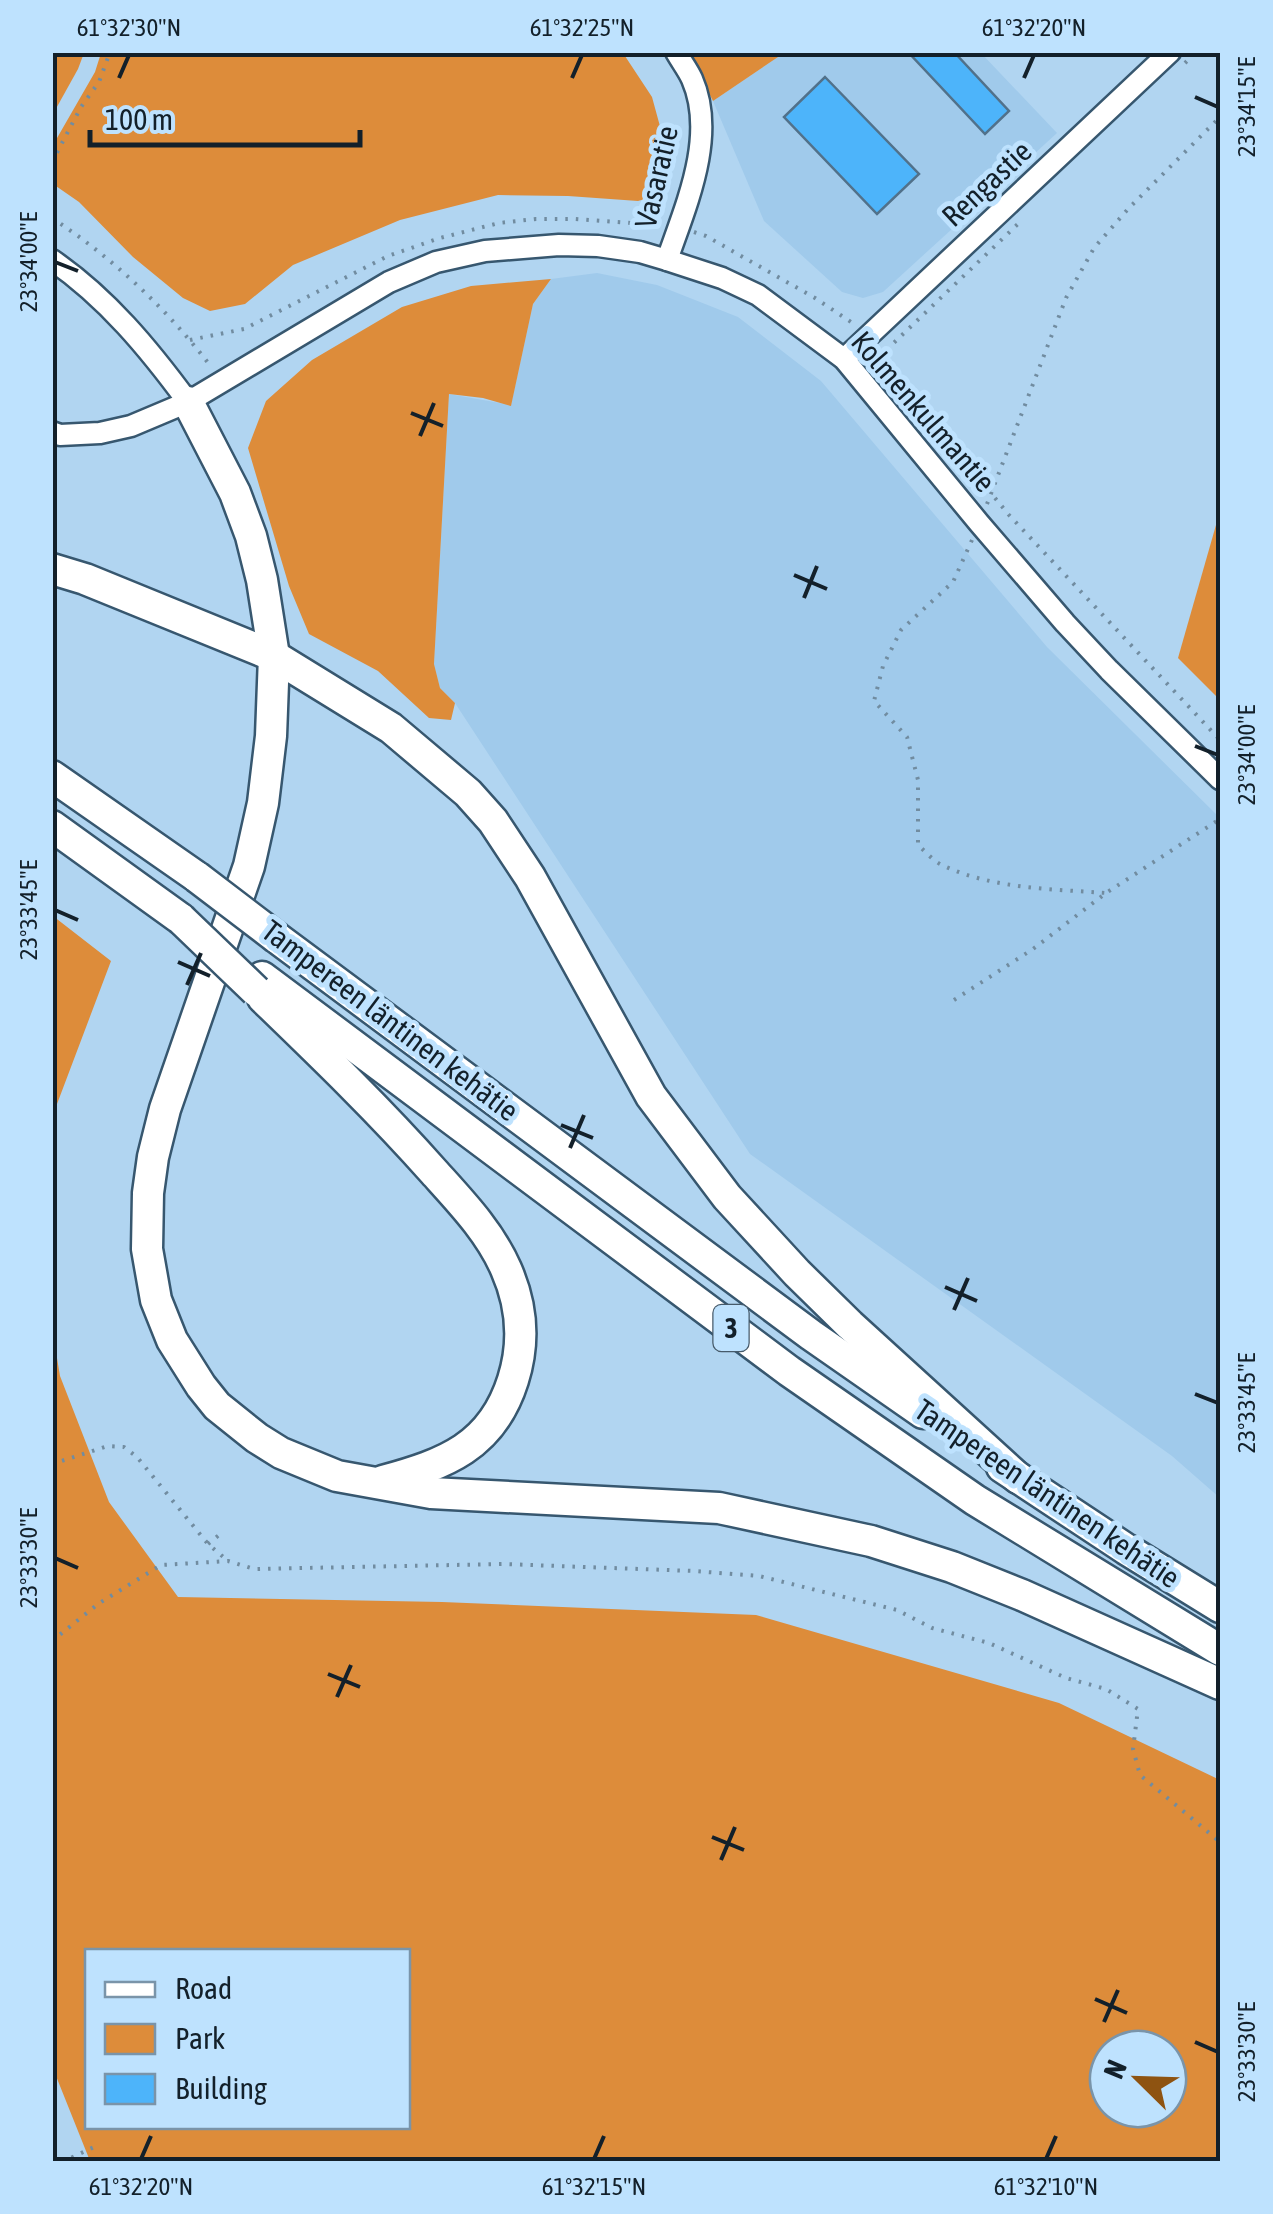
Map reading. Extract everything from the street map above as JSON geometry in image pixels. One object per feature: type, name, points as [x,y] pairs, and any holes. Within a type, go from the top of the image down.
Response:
[{"type":"highway","points":[[188,402],[234,493],[250,536],[262,580],[274,656],[271,736],[263,803],[249,866],[164,1110],[148,1193],[147,1249],[156,1300],[184,1361],[217,1406],[281,1452],[336,1476],[370,1484],[431,1493],[719,1508],[871,1541],[1022,1595],[1220,1684]]},
{"type":"highway","points":[[52,569],[274,656],[391,728],[468,793],[530,877],[651,1096],[727,1197],[810,1286],[1018,1478]]},
{"type":"highway","name":"Tampereen läntinen kehätie","points":[[52,776],[197,877],[811,1335],[1018,1478],[1220,1607]]},
{"type":"highway","name":"Tampereen läntinen kehätie","points":[[52,826],[181,919],[259,984],[804,1382],[974,1500],[1220,1650]]},
{"type":"highway","points":[[259,984],[463,1204],[507,1271],[519,1313],[521,1348],[517,1369],[508,1396],[490,1426],[474,1443],[452,1457],[426,1469],[370,1484]]},
{"type":"street","name":"Vasaratie","points":[[668,260],[687,202],[702,119],[693,80],[676,52]]},
{"type":"street","name":"Rengastie","points":[[844,359],[1170,52]]},
{"type":"street","name":"Kolmenkulmantie","points":[[52,432],[100,433],[131,426],[188,402],[389,282],[436,262],[486,251],[559,244],[640,252],[668,260],[758,295],[844,359],[979,524],[1109,670],[1220,779]]},
{"type":"street","points":[[52,260],[108,306],[150,351],[188,402]]},
{"type":"path","points":[[52,162],[99,82],[110,52]]},
{"type":"path","points":[[1106,893],[985,880],[938,864],[918,844],[918,780],[907,736],[874,701],[883,666],[902,630],[953,582],[1066,298],[1094,248],[1220,117]]},
{"type":"path","points":[[52,218],[120,270],[190,340],[223,383]]},
{"type":"path","points":[[190,340],[244,329],[388,256],[498,223],[575,219],[678,227],[706,236],[852,322],[991,494],[1220,740]]},
{"type":"path","points":[[954,1000],[1033,950],[1106,893],[1220,819]]},
{"type":"path","points":[[52,1464],[108,1446],[124,1447],[137,1456],[208,1544],[228,1562]]},
{"type":"path","points":[[208,1544],[224,1531]]},
{"type":"path","points":[[52,1640],[98,1604],[161,1565],[228,1562],[254,1568],[503,1564],[759,1576],[897,1610],[932,1628],[989,1643],[1066,1678],[1106,1689],[1138,1708],[1133,1749],[1140,1776],[1220,1842]]},
{"type":"path","points":[[62,2162],[94,2147]]},
{"type":"shaded area","points":[[784,53],[981,53],[1057,133],[883,292],[863,298],[842,292],[764,221],[713,101]]},
{"type":"shaded area","points":[[597,273],[657,285],[738,317],[821,381],[1047,647],[1220,818],[1220,1498],[1172,1456],[750,1154],[455,703],[440,688],[434,664],[449,394],[511,405],[533,304],[551,279]]},
{"type":"green space","points":[[53,52],[84,53],[53,114]]},
{"type":"green space","points":[[101,53],[623,53],[652,97],[667,152],[659,195],[638,201],[498,195],[400,220],[293,265],[245,304],[210,311],[183,298],[133,257],[79,202],[53,184],[53,145],[95,72]]},
{"type":"green space","points":[[688,53],[784,53],[713,101]]},
{"type":"green space","points":[[551,279],[533,304],[511,406],[449,394],[434,664],[440,688],[455,703],[451,720],[429,718],[378,671],[309,634],[289,586],[248,448],[266,401],[312,360],[402,307],[471,286]]},
{"type":"green space","points":[[1220,511],[1220,700],[1178,658]]},
{"type":"green space","points":[[53,916],[111,961],[54,1112],[53,1130]]},
{"type":"green space","points":[[52,1328],[60,1376],[109,1502],[178,1597],[442,1602],[756,1615],[1059,1703],[1220,1780],[1220,2161],[90,2161],[52,2066]]},
{"type":"building","points":[[908,52],[954,52],[1009,111],[985,134]]},
{"type":"building","points":[[825,77],[919,174],[877,214],[784,117]]}]
